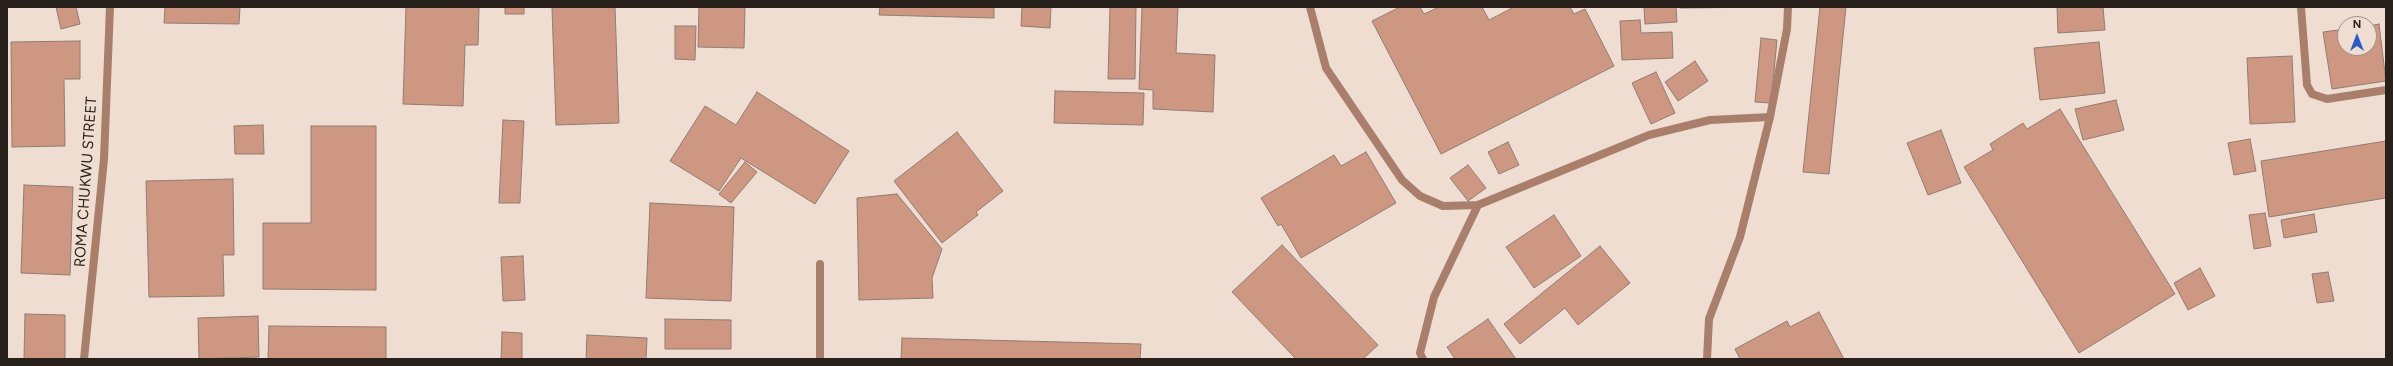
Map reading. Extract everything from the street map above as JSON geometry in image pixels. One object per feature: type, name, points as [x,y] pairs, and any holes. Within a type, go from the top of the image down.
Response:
[{"type":"street","name":"ROMA CHUKWU STREET","points":[[84,359],[104,159],[110,7]]},
{"type":"street","points":[[1310,7],[1326,68],[1402,180],[1420,196],[1443,206],[1478,205],[1649,135],[1710,120],[1770,116]]},
{"type":"street","points":[[1708,359],[1709,319],[1740,237],[1770,116],[1787,29],[1788,7]]},
{"type":"street","points":[[2301,7],[2307,85],[2312,94],[2327,98],[2386,90]]},
{"type":"street","points":[[1422,359],[1420,353],[1434,297],[1478,205]]},
{"type":"street","points":[[820,264],[820,359]]},
{"type":"building","points":[[56,7],[76,7],[80,24],[61,29]]},
{"type":"building","points":[[165,7],[240,7],[239,24],[164,23]]},
{"type":"building","points":[[406,7],[479,7],[478,45],[465,45],[463,106],[403,104]]},
{"type":"building","points":[[505,7],[524,7],[524,14],[505,14]]},
{"type":"building","points":[[552,7],[615,7],[619,123],[556,125]]},
{"type":"building","points":[[699,7],[745,7],[744,48],[698,47]]},
{"type":"building","points":[[880,7],[994,7],[994,18],[879,15]]},
{"type":"building","points":[[1022,7],[1051,7],[1050,28],[1021,26]]},
{"type":"building","points":[[1110,7],[1136,7],[1135,79],[1108,79]]},
{"type":"building","points":[[1142,7],[1178,7],[1176,53],[1215,55],[1213,112],[1153,109],[1153,90],[1139,89]]},
{"type":"building","points":[[1400,7],[1420,7],[1424,14],[1439,7],[1482,7],[1489,20],[1514,7],[1570,7],[1574,14],[1585,9],[1614,66],[1441,154],[1372,21]]},
{"type":"building","points":[[1644,7],[1676,7],[1677,22],[1645,24]]},
{"type":"building","points":[[1680,7],[1776,7],[1680,8]]},
{"type":"building","points":[[1820,7],[1846,7],[1829,174],[1803,172]]},
{"type":"building","points":[[2057,7],[2103,7],[2105,30],[2058,33]]},
{"type":"building","points":[[1640,20],[1641,33],[1672,32],[1673,58],[1622,60],[1620,21]]},
{"type":"building","points":[[2377,24],[2379,24],[2386,81],[2332,89],[2323,32],[2337,30],[2337,56],[2377,56]]},
{"type":"building","points":[[675,26],[696,26],[695,60],[675,59]]},
{"type":"building","points":[[1761,38],[1777,40],[1771,103],[1755,102]]},
{"type":"building","points":[[80,41],[80,79],[64,79],[65,146],[12,147],[11,42]]},
{"type":"building","points":[[2099,42],[2105,93],[2040,100],[2034,48]]},
{"type":"building","points":[[2292,56],[2295,122],[2250,124],[2247,58]]},
{"type":"building","points":[[1695,61],[1708,81],[1678,101],[1665,82]]},
{"type":"building","points":[[1656,72],[1675,113],[1651,124],[1632,83]]},
{"type":"building","points":[[1055,91],[1144,93],[1143,125],[1054,123]]},
{"type":"building","points":[[757,92],[849,151],[815,204],[741,158],[719,191],[670,161],[705,106],[736,125]]},
{"type":"building","points":[[2116,100],[2124,130],[2083,140],[2075,109]]},
{"type":"building","points":[[2060,109],[2175,294],[2079,353],[1964,167],[1993,150],[1990,144],[2023,123],[2027,129]]},
{"type":"building","points":[[503,120],[524,121],[520,203],[499,203]]},
{"type":"building","points":[[263,125],[264,154],[235,154],[234,126]]},
{"type":"building","points":[[311,126],[376,126],[376,290],[263,289],[263,223],[311,223]]},
{"type":"building","points":[[1941,130],[1961,183],[1928,195],[1907,143]]},
{"type":"building","points":[[957,132],[1003,191],[976,212],[978,215],[942,243],[894,181]]},
{"type":"building","points":[[2250,139],[2256,171],[2234,175],[2228,143]]},
{"type":"building","points":[[2386,141],[2386,198],[2269,217],[2261,161]]},
{"type":"building","points":[[1508,142],[1519,165],[1499,174],[1488,152]]},
{"type":"building","points":[[1366,152],[1396,203],[1301,258],[1281,224],[1278,226],[1261,198],[1334,155],[1341,166]]},
{"type":"building","points":[[745,162],[757,172],[731,203],[719,194]]},
{"type":"building","points":[[1468,165],[1486,188],[1468,201],[1450,178]]},
{"type":"building","points":[[233,179],[234,255],[223,255],[224,296],[149,297],[146,181]]},
{"type":"building","points":[[24,185],[73,187],[70,275],[21,273]]},
{"type":"building","points":[[897,194],[942,249],[932,278],[933,298],[859,300],[857,198]]},
{"type":"building","points":[[650,203],[734,207],[731,301],[646,298]]},
{"type":"building","points":[[2265,213],[2271,246],[2254,249],[2249,215]]},
{"type":"building","points":[[2314,214],[2317,232],[2284,238],[2281,220]]},
{"type":"building","points":[[1554,215],[1581,256],[1534,288],[1506,247]]},
{"type":"building","points":[[1282,245],[1378,345],[1363,359],[1296,359],[1232,292]]},
{"type":"building","points":[[1600,246],[1630,283],[1578,325],[1565,308],[1520,344],[1504,324]]},
{"type":"building","points":[[523,256],[525,300],[503,301],[501,257]]},
{"type":"building","points":[[2200,268],[2215,296],[2188,310],[2174,283]]},
{"type":"building","points":[[2328,272],[2334,301],[2317,303],[2312,274]]},
{"type":"building","points":[[1819,312],[1844,359],[1740,359],[1735,349],[1787,321],[1790,327]]},
{"type":"building","points":[[25,314],[65,315],[65,359],[24,359]]},
{"type":"building","points":[[258,316],[259,357],[199,359],[198,318]]},
{"type":"building","points":[[665,319],[731,320],[731,349],[665,349]]},
{"type":"building","points":[[1488,319],[1516,359],[1455,359],[1447,347]]},
{"type":"building","points":[[269,326],[386,327],[386,359],[268,359]]},
{"type":"building","points":[[502,332],[522,333],[522,359],[501,359]]},
{"type":"building","points":[[587,335],[647,338],[646,359],[586,359]]},
{"type":"building","points":[[902,338],[1141,344],[1140,359],[901,359]]}]
